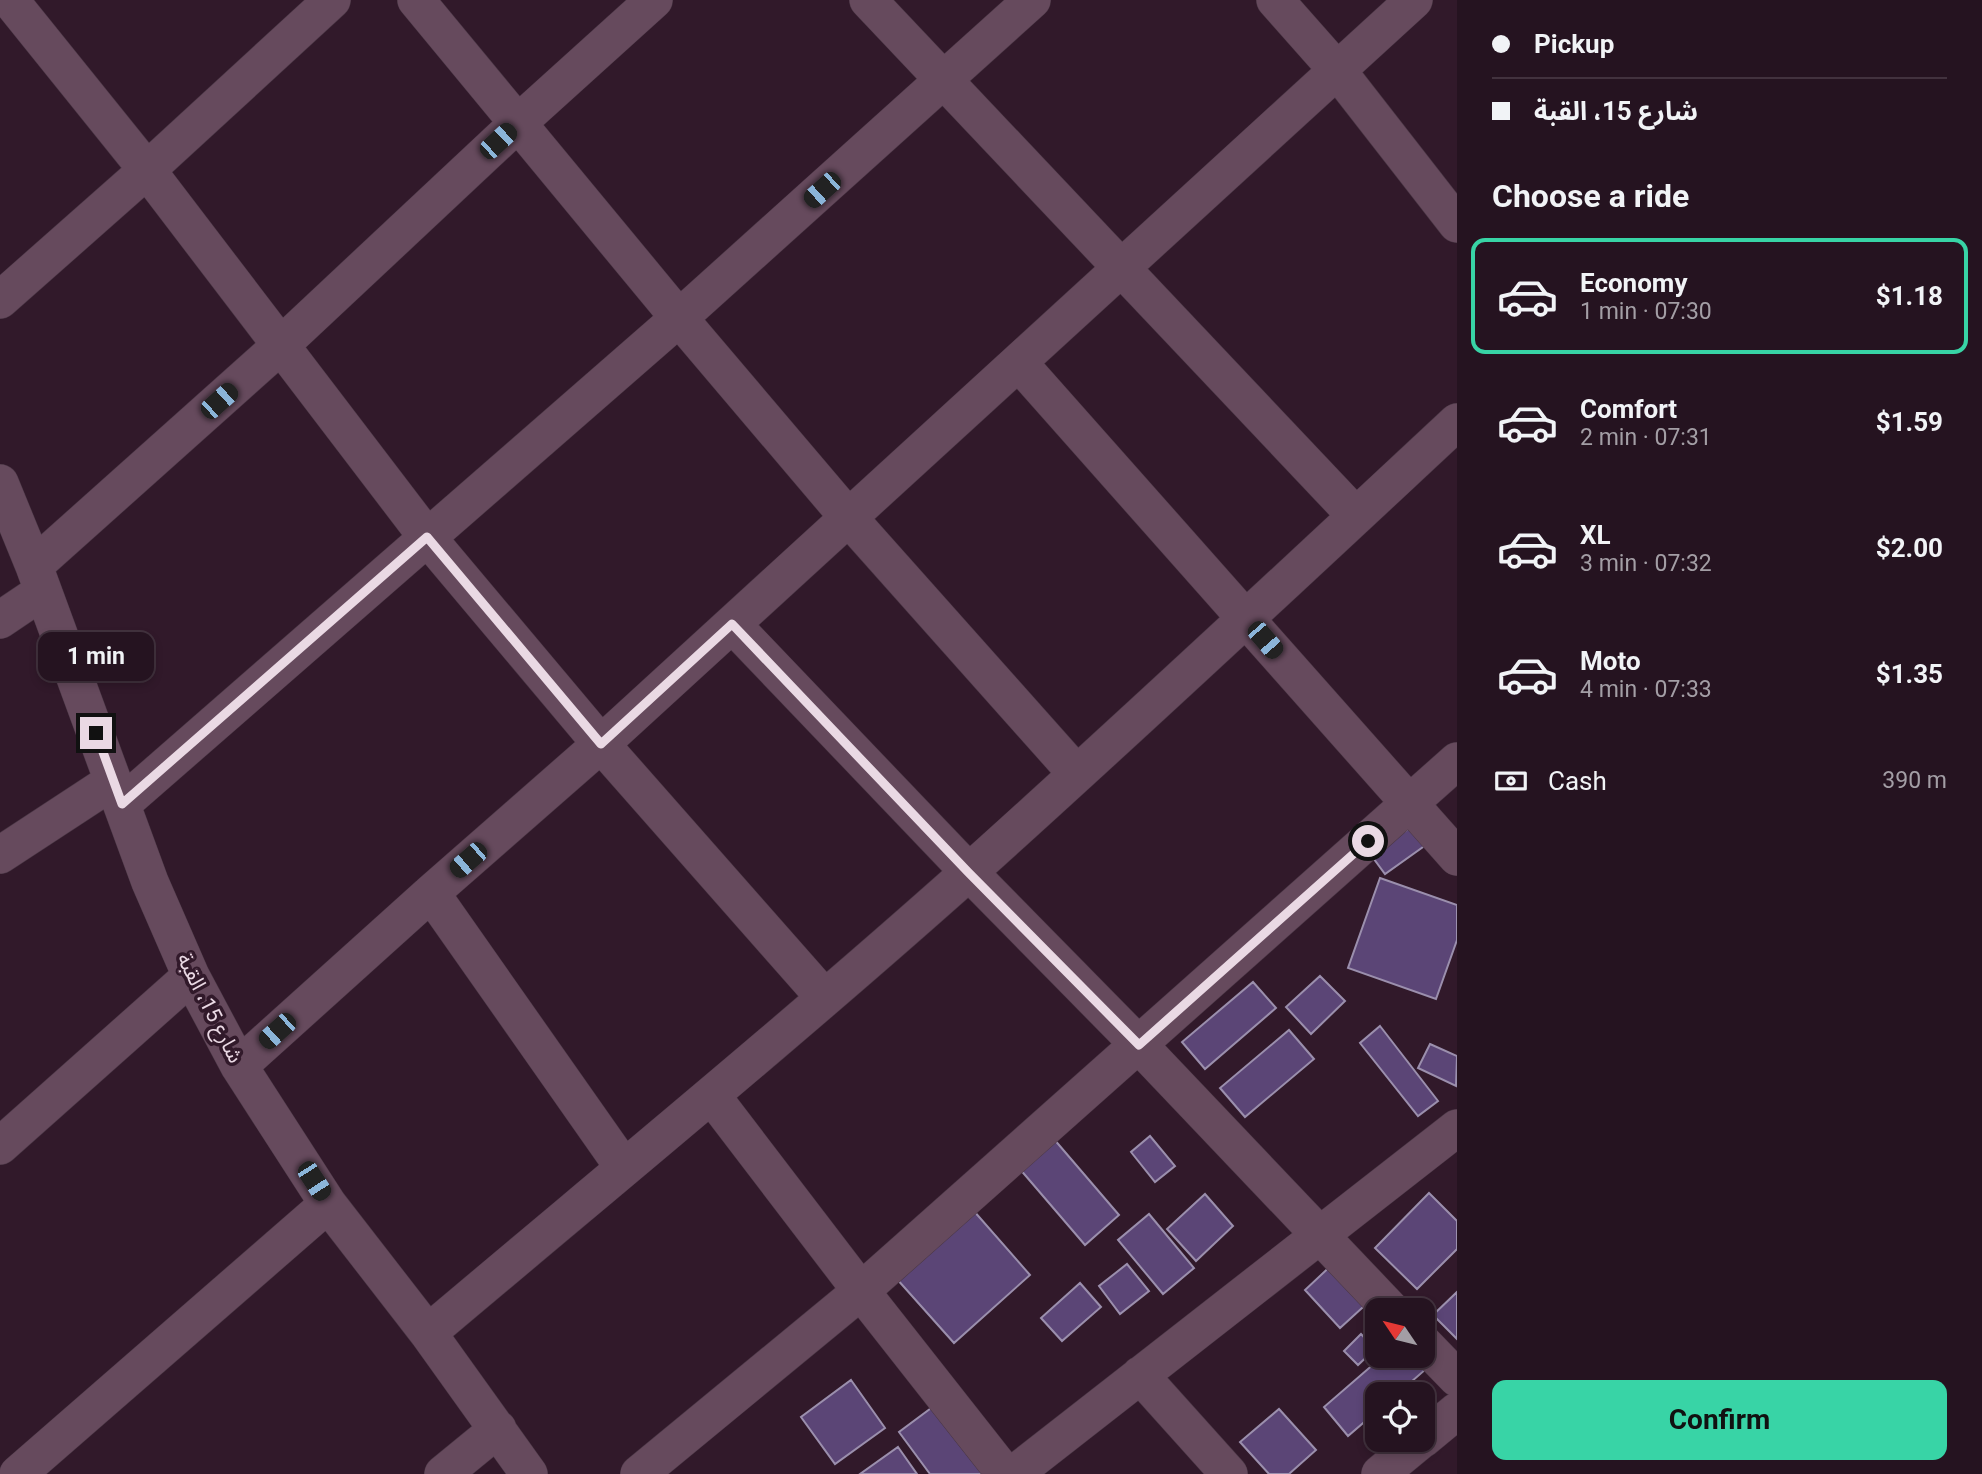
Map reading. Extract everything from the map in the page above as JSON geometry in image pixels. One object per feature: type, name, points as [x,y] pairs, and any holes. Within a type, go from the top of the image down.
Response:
[{"type":"street","points":[[10,0],[147,170],[427,537],[601,744],[824,997]]},
{"type":"street","points":[[0,300],[147,170],[332,0]]},
{"type":"street","points":[[416,0],[678,318],[848,517],[1076,773]]},
{"type":"street","points":[[0,620],[39,578],[280,346],[654,0]]},
{"type":"street","points":[[868,0],[1356,516]]},
{"type":"street","points":[[0,855],[117,793],[427,537],[678,318],[1032,0]]},
{"type":"street","points":[[1275,0],[1337,70],[1457,224]]},
{"type":"street","points":[[239,1066],[601,744],[1414,0]]},
{"type":"street","points":[[1019,363],[1457,856]]},
{"type":"street","points":[[428,1333],[712,1096],[968,872],[1247,620],[1457,422]]},
{"type":"street","name":"شارع 15، القبة","points":[[0,483],[39,578],[150,882],[191,976],[239,1066],[328,1204],[428,1333],[529,1474]]},
{"type":"street","points":[[732,624],[1379,1298]]},
{"type":"street","points":[[639,1474],[861,1291],[1457,761]]},
{"type":"street","points":[[431,893],[624,1168]]},
{"type":"street","points":[[0,1146],[191,976]]},
{"type":"street","points":[[712,1096],[1005,1474]]},
{"type":"street","points":[[1014,1474],[1457,1128]]},
{"type":"street","points":[[18,1474],[328,1204]]},
{"type":"street","points":[[1435,1355],[1457,1378]]},
{"type":"street","points":[[1140,1375],[1229,1474]]},
{"type":"street","points":[[1435,1429],[1457,1411]]},
{"type":"street","points":[[443,1474],[498,1429]]},
{"type":"street","points":[[1380,1474],[1407,1452]]},
{"type":"building","points":[[1417,823],[1430,842],[1385,874],[1371,855]]},
{"type":"building","points":[[1380,878],[1457,905],[1457,940],[1436,999],[1348,968]]},
{"type":"building","points":[[1320,976],[1345,1001],[1311,1034],[1286,1007]]},
{"type":"building","points":[[1253,982],[1276,1008],[1205,1069],[1182,1042]]},
{"type":"building","points":[[1380,1026],[1438,1101],[1418,1116],[1360,1043]]},
{"type":"building","points":[[1289,1030],[1314,1059],[1245,1117],[1220,1088]]},
{"type":"building","points":[[1430,1044],[1457,1056],[1456,1086],[1418,1068]]},
{"type":"building","points":[[1150,1136],[1175,1166],[1155,1182],[1131,1152]]},
{"type":"building","points":[[1053,1138],[1119,1215],[1085,1245],[1019,1168]]},
{"type":"building","points":[[1429,1193],[1457,1221],[1457,1249],[1417,1289],[1375,1248]]},
{"type":"building","points":[[1205,1194],[1233,1226],[1196,1261],[1167,1229]]},
{"type":"building","points":[[973,1210],[1030,1275],[954,1343],[896,1278]]},
{"type":"building","points":[[1149,1214],[1194,1268],[1163,1294],[1118,1240]]},
{"type":"building","points":[[1337,1260],[1373,1298],[1365,1298],[1365,1305],[1340,1328],[1305,1290]]},
{"type":"building","points":[[1127,1264],[1149,1291],[1120,1314],[1099,1286]]},
{"type":"building","points":[[1080,1283],[1101,1307],[1062,1341],[1041,1318]]},
{"type":"building","points":[[1457,1292],[1457,1339],[1435,1317],[1435,1313]]},
{"type":"building","points":[[1361,1334],[1365,1338],[1365,1358],[1358,1365],[1344,1351]]},
{"type":"building","points":[[1369,1368],[1426,1369],[1411,1382],[1365,1382],[1365,1421],[1348,1436],[1324,1407]]},
{"type":"building","points":[[851,1380],[885,1428],[835,1464],[801,1417]]},
{"type":"building","points":[[938,1403],[982,1474],[930,1474],[899,1432]]},
{"type":"building","points":[[1279,1409],[1316,1450],[1289,1474],[1269,1474],[1240,1442]]},
{"type":"building","points":[[898,1447],[917,1474],[860,1474]]},
{"type":"route","points":[[96,733],[122,804],[427,537],[601,744],[732,624],[968,872],[1139,1045],[1368,841]]}]
